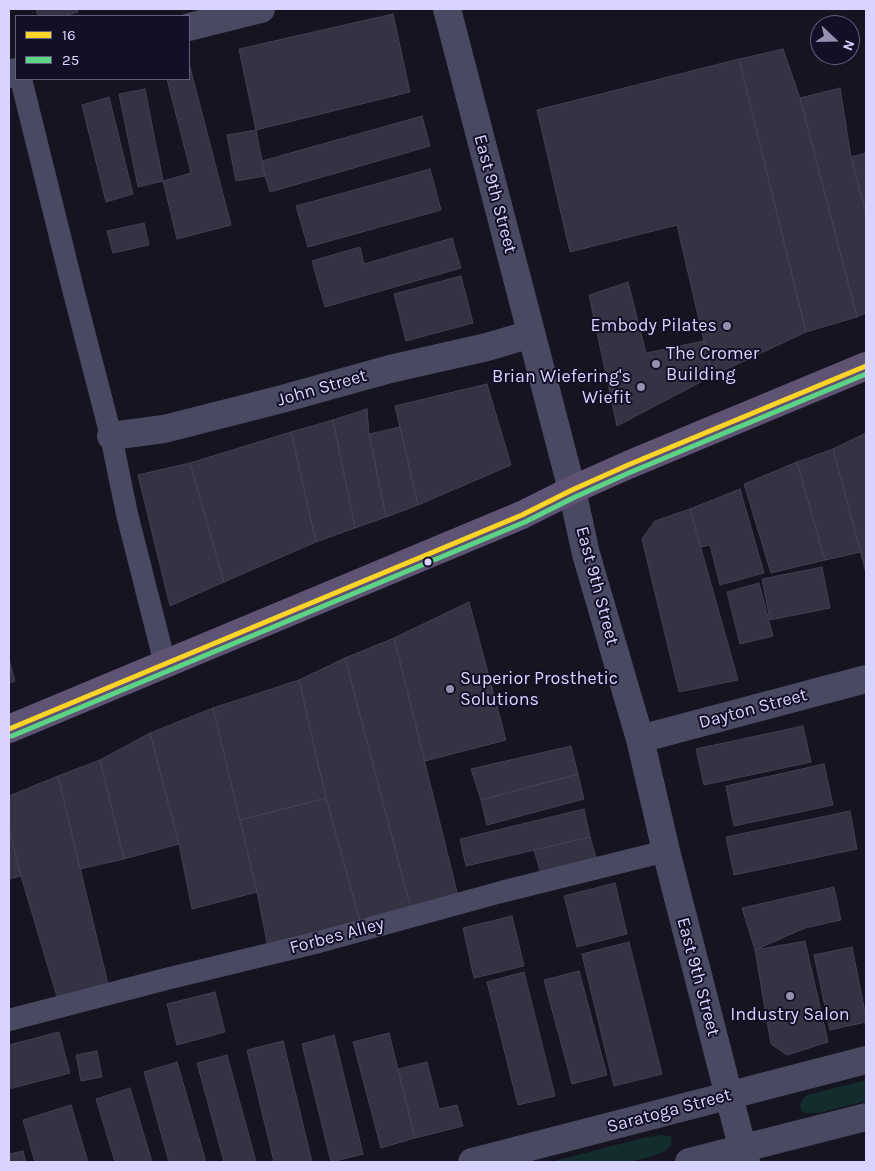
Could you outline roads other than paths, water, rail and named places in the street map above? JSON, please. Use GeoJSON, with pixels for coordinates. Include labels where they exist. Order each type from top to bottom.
{"type":"FeatureCollection","features":[{"type":"Feature","properties":{"kind":"main road"},"geometry":{"type":"LineString","coordinates":[[9,729],[522,515],[628,465],[866,366]]}},
{"type":"Feature","properties":{"kind":"street"},"geometry":{"type":"LineString","coordinates":[[190,27],[260,9]]}},
{"type":"Feature","properties":{"kind":"street","name":"East 9th Street"},"geometry":{"type":"LineString","coordinates":[[447,9],[572,490],[586,554],[640,739],[666,851],[745,1155]]}},
{"type":"Feature","properties":{"kind":"street","name":"John Street"},"geometry":{"type":"LineString","coordinates":[[111,436],[164,429],[390,369],[487,347],[531,334]]}},
{"type":"Feature","properties":{"kind":"street","name":"Dayton Street"},"geometry":{"type":"LineString","coordinates":[[640,739],[866,679]]}},
{"type":"Feature","properties":{"kind":"street","name":"Saratoga Street"},"geometry":{"type":"LineString","coordinates":[[472,1162],[866,1060]]}},
{"type":"Feature","properties":{"kind":"street"},"geometry":{"type":"LineString","coordinates":[[689,1162],[745,1155],[866,1117]]}},
{"type":"Feature","properties":{"kind":"lane"},"geometry":{"type":"LineString","coordinates":[[21,80],[111,436],[127,514],[165,664]]}},
{"type":"Feature","properties":{"kind":"lane","name":"Forbes Alley"},"geometry":{"type":"LineString","coordinates":[[9,1020],[319,942],[501,892],[666,851]]}},
{"type":"Feature","properties":{"kind":"place","name":"Embody Pilates"},"geometry":{"type":"Point","coordinates":[727,326]}},
{"type":"Feature","properties":{"kind":"place","name":"The Cromer Building"},"geometry":{"type":"Point","coordinates":[656,364]}},
{"type":"Feature","properties":{"kind":"place","name":"Brian Wiefering's Wiefit"},"geometry":{"type":"Point","coordinates":[641,387]}},
{"type":"Feature","properties":{"kind":"place","name":"Superior Prosthetic Solutions"},"geometry":{"type":"Point","coordinates":[450,689]}},
{"type":"Feature","properties":{"kind":"place","name":"Industry Salon"},"geometry":{"type":"Point","coordinates":[790,996]}}]}
